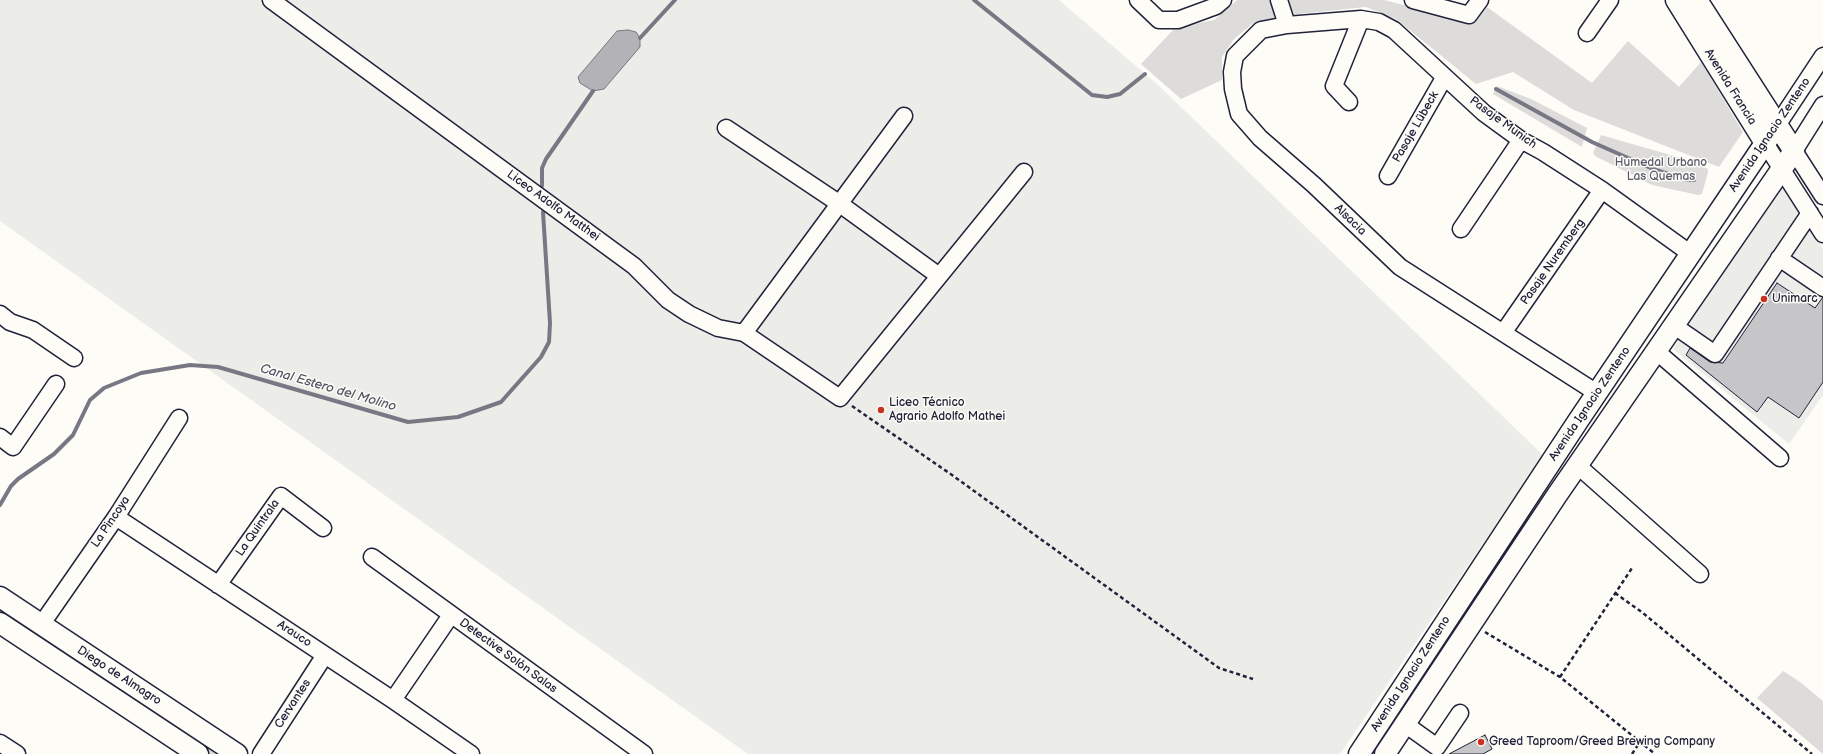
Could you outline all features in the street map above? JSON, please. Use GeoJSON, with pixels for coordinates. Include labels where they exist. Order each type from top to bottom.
{"type":"FeatureCollection","features":[{"type":"Feature","properties":{"kind":"main road","name":"Avenida Francia"},"geometry":{"type":"LineString","coordinates":[[1676,0],[1765,143]]}},
{"type":"Feature","properties":{"kind":"main road","name":"Avenida Francia"},"geometry":{"type":"LineString","coordinates":[[1697,0],[1794,151]]}},
{"type":"Feature","properties":{"kind":"main road","name":"Avenida Ignacio Zenteno"},"geometry":{"type":"LineString","coordinates":[[1359,754],[1561,447],[1778,124]]}},
{"type":"Feature","properties":{"kind":"main road","name":"Avenida Ignacio Zenteno"},"geometry":{"type":"LineString","coordinates":[[1385,754],[1577,465],[1794,151]]}},
{"type":"Feature","properties":{"kind":"main road"},"geometry":{"type":"LineString","coordinates":[[1561,447],[1577,465]]}},
{"type":"Feature","properties":{"kind":"main road","name":"Diego de Almagro"},"geometry":{"type":"LineString","coordinates":[[0,597],[237,754]]}},
{"type":"Feature","properties":{"kind":"main road","name":"Diego de Almagro"},"geometry":{"type":"LineString","coordinates":[[0,622],[198,754]]}},
{"type":"Feature","properties":{"kind":"street","name":"Liceo Adolfo Matthei"},"geometry":{"type":"LineString","coordinates":[[271,0],[634,266],[668,300],[689,314],[718,328],[744,334],[840,398]]}},
{"type":"Feature","properties":{"kind":"street"},"geometry":{"type":"LineString","coordinates":[[1138,0],[1159,20],[1178,20],[1216,6],[1223,0]]}},
{"type":"Feature","properties":{"kind":"street"},"geometry":{"type":"LineString","coordinates":[[1279,0],[1287,25]]}},
{"type":"Feature","properties":{"kind":"street"},"geometry":{"type":"LineString","coordinates":[[1412,0],[1469,15],[1480,0]]}},
{"type":"Feature","properties":{"kind":"street"},"geometry":{"type":"LineString","coordinates":[[1587,33],[1610,0]]}},
{"type":"Feature","properties":{"kind":"street"},"geometry":{"type":"LineString","coordinates":[[1348,102],[1334,86],[1360,19]]}},
{"type":"Feature","properties":{"kind":"street","name":"Pasaje Munich"},"geometry":{"type":"LineString","coordinates":[[1287,25],[1360,19],[1379,22],[1394,30],[1444,78],[1484,113],[1521,140],[1602,190],[1690,254]]}},
{"type":"Feature","properties":{"kind":"street","name":"Alsacia"},"geometry":{"type":"LineString","coordinates":[[1287,25],[1261,30],[1235,56],[1232,72],[1233,89],[1240,114],[1260,138],[1314,185],[1400,267],[1597,394]]}},
{"type":"Feature","properties":{"kind":"street","name":"Avenida Ignacio Zenteno"},"geometry":{"type":"LineString","coordinates":[[1778,124],[1823,56]]}},
{"type":"Feature","properties":{"kind":"street","name":"Pasaje Lübeck"},"geometry":{"type":"LineString","coordinates":[[1388,176],[1444,78]]}},
{"type":"Feature","properties":{"kind":"street","name":"Avenida Ignacio Zenteno"},"geometry":{"type":"LineString","coordinates":[[1794,151],[1823,105]]}},
{"type":"Feature","properties":{"kind":"street"},"geometry":{"type":"LineString","coordinates":[[744,334],[904,116]]}},
{"type":"Feature","properties":{"kind":"street"},"geometry":{"type":"LineString","coordinates":[[726,128],[840,204],[939,276]]}},
{"type":"Feature","properties":{"kind":"street"},"geometry":{"type":"LineString","coordinates":[[1462,229],[1521,140]]}},
{"type":"Feature","properties":{"kind":"street","name":"Avenida Francia"},"geometry":{"type":"LineString","coordinates":[[1765,143],[1823,234]]}},
{"type":"Feature","properties":{"kind":"street","name":"Avenida Francia"},"geometry":{"type":"LineString","coordinates":[[1794,151],[1823,196]]}},
{"type":"Feature","properties":{"kind":"street"},"geometry":{"type":"LineString","coordinates":[[840,398],[1024,172]]}},
{"type":"Feature","properties":{"kind":"street","name":"Pasaje Nuremberg"},"geometry":{"type":"LineString","coordinates":[[1503,333],[1602,190]]}},
{"type":"Feature","properties":{"kind":"street"},"geometry":{"type":"LineString","coordinates":[[1673,325],[1715,354],[1810,213]]}},
{"type":"Feature","properties":{"kind":"street"},"geometry":{"type":"LineString","coordinates":[[1779,258],[1823,288]]}},
{"type":"Feature","properties":{"kind":"street"},"geometry":{"type":"LineString","coordinates":[[0,314],[10,322],[33,330],[74,358]]}},
{"type":"Feature","properties":{"kind":"street"},"geometry":{"type":"LineString","coordinates":[[1656,351],[1780,458]]}},
{"type":"Feature","properties":{"kind":"street"},"geometry":{"type":"LineString","coordinates":[[0,437],[13,447],[56,384]]}},
{"type":"Feature","properties":{"kind":"street","name":"La Pincoya"},"geometry":{"type":"LineString","coordinates":[[41,625],[116,517],[179,418]]}},
{"type":"Feature","properties":{"kind":"street"},"geometry":{"type":"LineString","coordinates":[[1577,465],[1700,574]]}},
{"type":"Feature","properties":{"kind":"street","name":"La Quintrala"},"geometry":{"type":"LineString","coordinates":[[218,585],[281,496],[323,528]]}},
{"type":"Feature","properties":{"kind":"street","name":"Arauco"},"geometry":{"type":"LineString","coordinates":[[116,517],[393,700],[471,754]]}},
{"type":"Feature","properties":{"kind":"street","name":"Detective Solón Salas"},"geometry":{"type":"LineString","coordinates":[[372,557],[644,754]]}},
{"type":"Feature","properties":{"kind":"street"},"geometry":{"type":"LineString","coordinates":[[393,700],[451,615]]}},
{"type":"Feature","properties":{"kind":"street","name":"Cervantes"},"geometry":{"type":"LineString","coordinates":[[261,754],[325,655]]}},
{"type":"Feature","properties":{"kind":"street"},"geometry":{"type":"LineString","coordinates":[[1405,724],[1437,747],[1460,713]]}},
{"type":"Feature","properties":{"kind":"street"},"geometry":{"type":"LineString","coordinates":[[0,743],[17,754]]}},
{"type":"Feature","properties":{"kind":"path"},"geometry":{"type":"LineString","coordinates":[[840,398],[952,475],[1219,668],[1253,679]]}},
{"type":"Feature","properties":{"kind":"path"},"geometry":{"type":"LineString","coordinates":[[1560,677],[1632,568]]}},
{"type":"Feature","properties":{"kind":"path"},"geometry":{"type":"LineString","coordinates":[[1615,593],[1643,613],[1812,754]]}},
{"type":"Feature","properties":{"kind":"path"},"geometry":{"type":"LineString","coordinates":[[1472,623],[1560,677],[1655,754]]}},
{"type":"Feature","properties":{"kind":"path"},"geometry":{"type":"LineString","coordinates":[[1632,754],[1640,742]]}},
{"type":"Feature","properties":{"kind":"shaded area","name":"Liceo Técnico Agrario Adolfo Mathei"},"geometry":{"type":"Polygon","coordinates":[[[0,0],[1059,0],[1157,84],[1543,455],[1340,754],[748,754],[0,221],[0,0]]]}},
{"type":"Feature","properties":{"kind":"shaded area"},"geometry":{"type":"Polygon","coordinates":[[[628,30],[636,32],[640,38],[640,47],[604,89],[593,91],[580,83],[578,77],[617,31],[628,30]]]}},
{"type":"Feature","properties":{"kind":"shaded area","name":"Unimarc"},"geometry":{"type":"Polygon","coordinates":[[[1782,180],[1823,249],[1823,395],[1789,444],[1673,349],[1782,180]]]}},
{"type":"Feature","properties":{"kind":"green space"},"geometry":{"type":"Polygon","coordinates":[[[1237,0],[1270,0],[1275,18],[1252,24],[1234,39],[1222,57],[1222,80],[1181,99],[1141,64],[1175,28],[1214,20],[1237,0]]]}},
{"type":"Feature","properties":{"kind":"green space"},"geometry":{"type":"Polygon","coordinates":[[[1286,0],[1384,0],[1474,23],[1487,7],[1592,83],[1628,41],[1679,87],[1701,62],[1743,132],[1719,167],[1574,110],[1513,72],[1476,84],[1396,19],[1366,7],[1290,15],[1286,0]]]}},
{"type":"Feature","properties":{"kind":"green space","name":"Humedal Urbano Las Quemas"},"geometry":{"type":"Polygon","coordinates":[[[1497,86],[1531,99],[1587,128],[1582,147],[1493,94],[1497,86]]]}},
{"type":"Feature","properties":{"kind":"green space","name":"Humedal Urbano Las Quemas"},"geometry":{"type":"Polygon","coordinates":[[[1601,135],[1681,158],[1708,169],[1702,194],[1698,195],[1652,185],[1595,156],[1593,153],[1601,135]]]}},
{"type":"Feature","properties":{"kind":"green space"},"geometry":{"type":"Polygon","coordinates":[[[0,606],[222,754],[209,754],[0,616],[0,606]]]}},
{"type":"Feature","properties":{"kind":"green space"},"geometry":{"type":"Polygon","coordinates":[[[1783,671],[1800,682],[1823,701],[1823,754],[1757,698],[1783,671]]]}},
{"type":"Feature","properties":{"kind":"building"},"geometry":{"type":"Polygon","coordinates":[[[1777,283],[1815,308],[1823,297],[1823,382],[1799,418],[1768,397],[1757,412],[1686,355],[1690,348],[1710,362],[1723,363],[1777,283]]]}},
{"type":"Feature","properties":{"kind":"building","name":"Greed Taproom/Greed Brewing Company"},"geometry":{"type":"Polygon","coordinates":[[[1485,735],[1492,749],[1483,754],[1449,754],[1485,735]]]}},
{"type":"Feature","properties":{"kind":"waterway","name":"Canal Estero del Molino"},"geometry":{"type":"LineString","coordinates":[[640,38],[675,0]]}},
{"type":"Feature","properties":{"kind":"waterway","name":"Canal Estero del Molino"},"geometry":{"type":"LineString","coordinates":[[974,0],[1092,95],[1107,97],[1120,94],[1145,74]]}},
{"type":"Feature","properties":{"kind":"waterway","name":"Canal Estero del Molino"},"geometry":{"type":"LineString","coordinates":[[1496,89],[1592,142],[1653,169],[1687,180],[1694,180]]}},
{"type":"Feature","properties":{"kind":"waterway","name":"Canal Estero del Molino"},"geometry":{"type":"LineString","coordinates":[[542,186],[542,168],[546,159],[593,91]]}},
{"type":"Feature","properties":{"kind":"waterway","name":"Canal Estero del Molino"},"geometry":{"type":"LineString","coordinates":[[0,505],[11,486],[18,479],[54,454],[73,435],[90,400],[104,388],[141,373],[190,365],[218,367],[408,422],[458,417],[501,402],[541,357],[549,342],[550,323],[543,212]]}},
{"type":"Feature","properties":{"kind":"place","name":"Unimarc"},"geometry":{"type":"Point","coordinates":[1764,299]}},
{"type":"Feature","properties":{"kind":"place","name":"Liceo Técnico Agrario Adolfo Mathei"},"geometry":{"type":"Point","coordinates":[881,410]}},
{"type":"Feature","properties":{"kind":"place","name":"Greed Taproom/Greed Brewing Company"},"geometry":{"type":"Point","coordinates":[1481,742]}}]}
